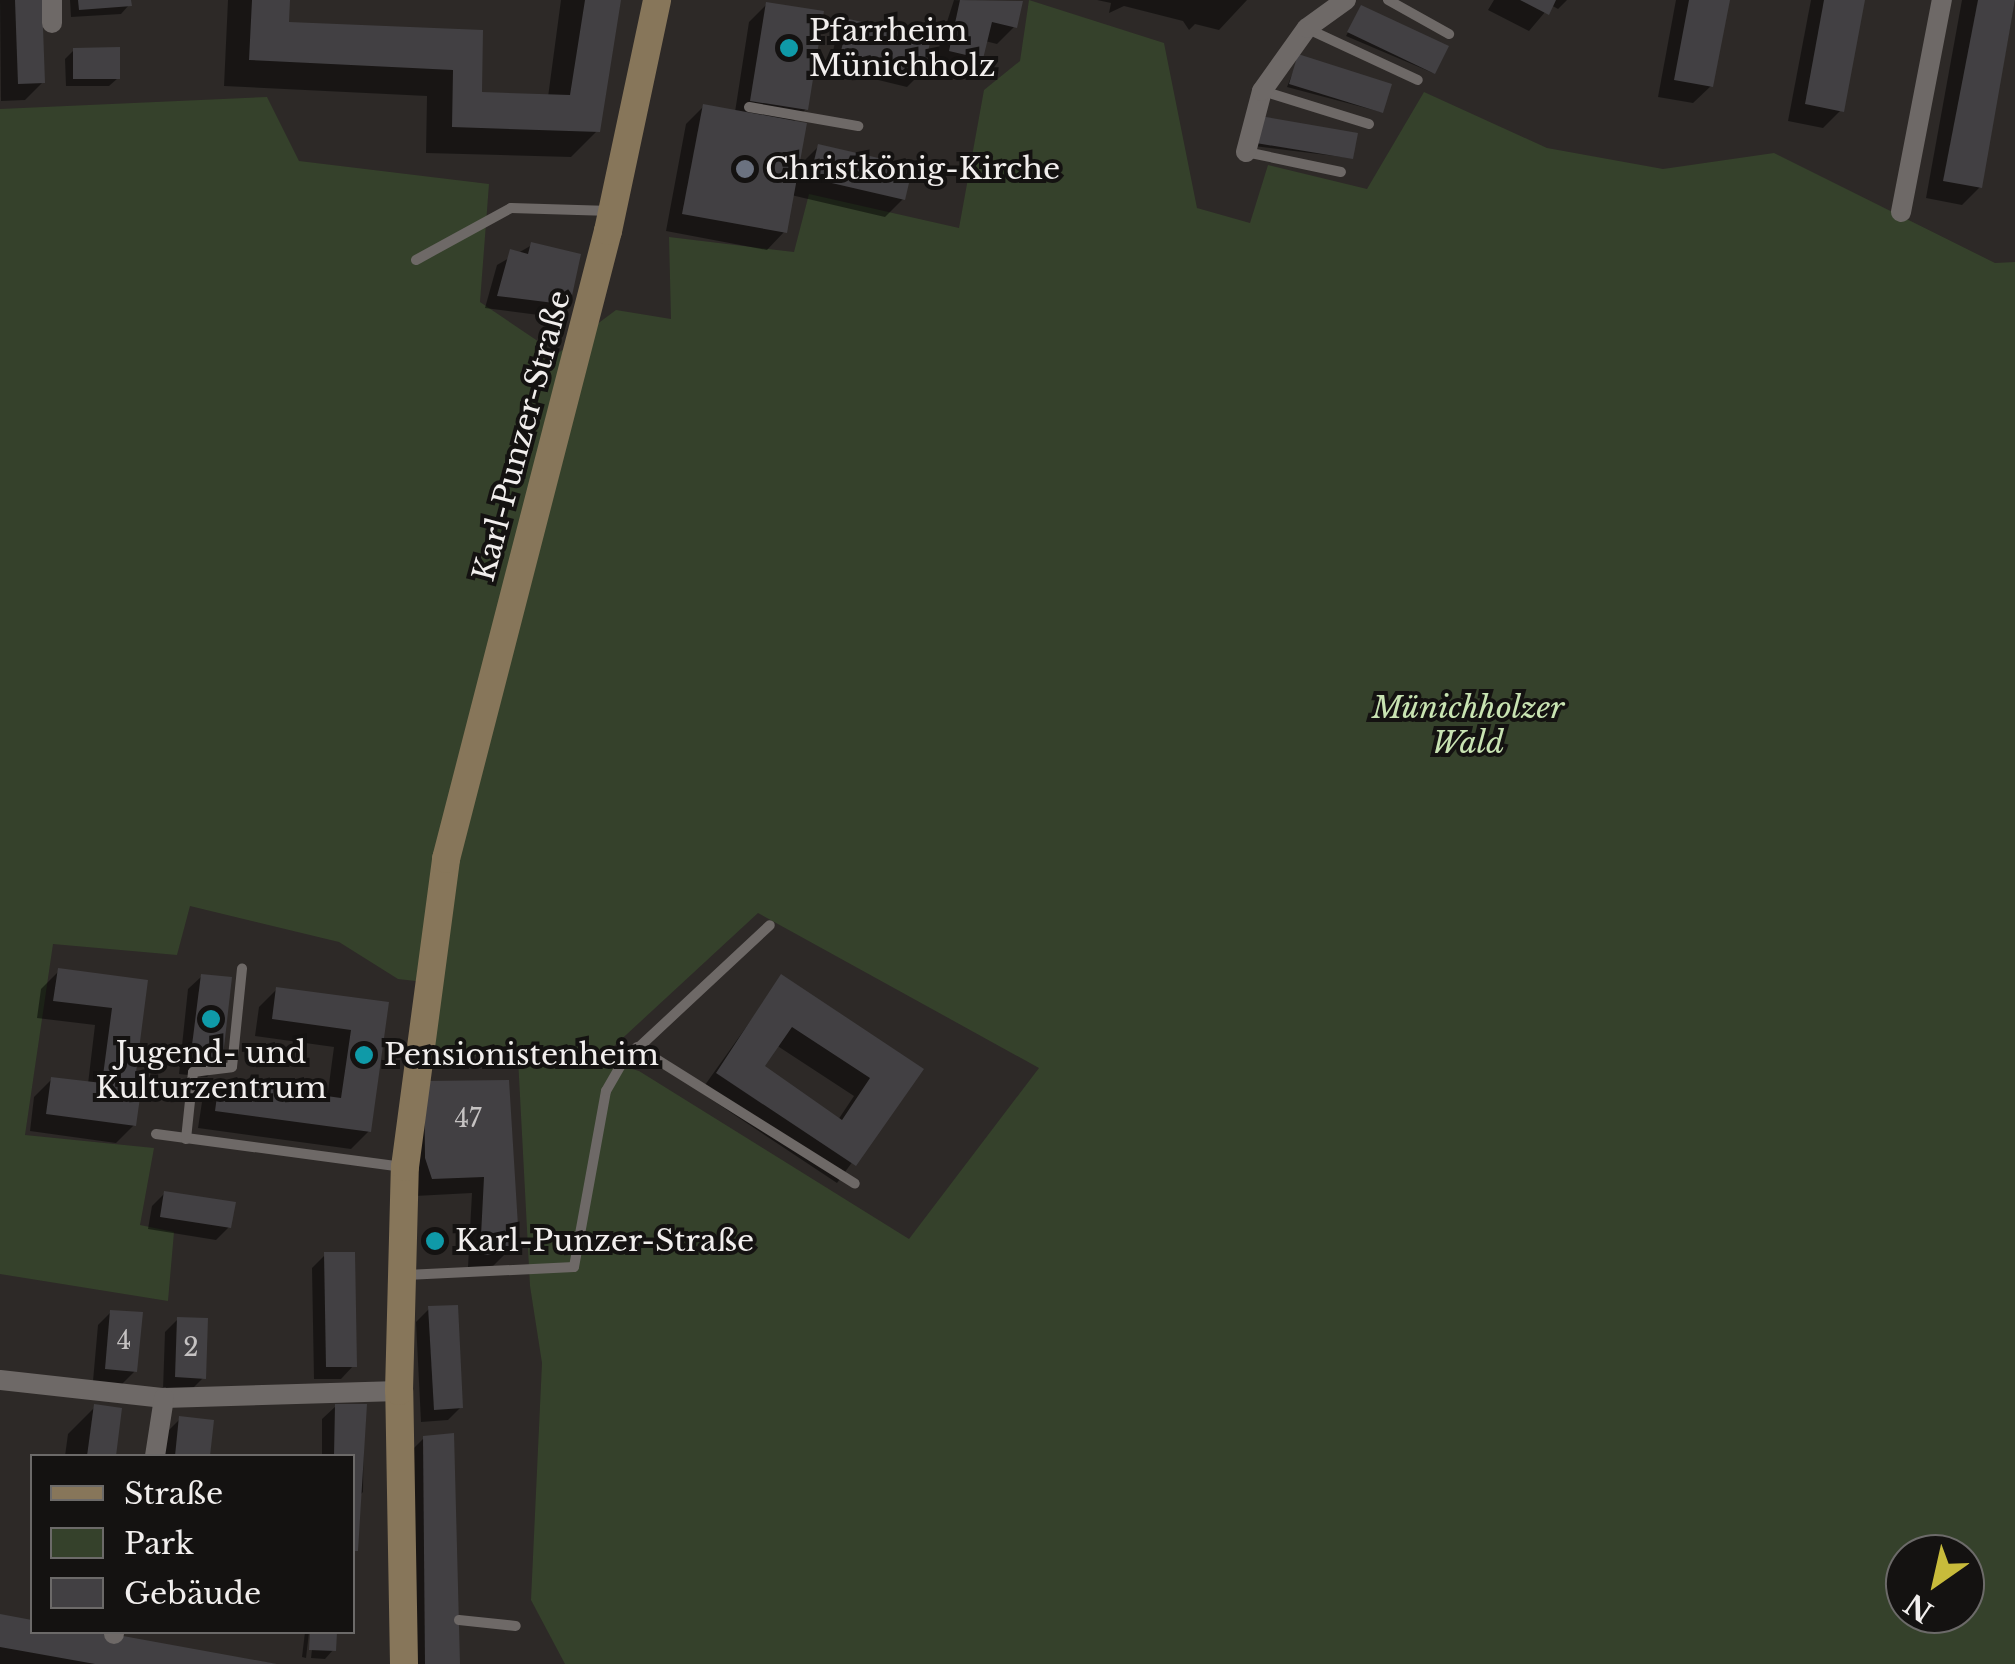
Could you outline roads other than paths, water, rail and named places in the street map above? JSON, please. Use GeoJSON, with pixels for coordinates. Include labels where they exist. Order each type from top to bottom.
{"type":"FeatureCollection","features":[{"type":"Feature","properties":{"kind":"street"},"geometry":{"type":"LineString","coordinates":[[52,0],[52,23]]}},
{"type":"Feature","properties":{"kind":"street"},"geometry":{"type":"LineString","coordinates":[[641,0],[657,1]]}},
{"type":"Feature","properties":{"kind":"street"},"geometry":{"type":"LineString","coordinates":[[1246,152],[1262,90],[1307,28],[1346,0]]}},
{"type":"Feature","properties":{"kind":"street"},"geometry":{"type":"LineString","coordinates":[[1901,212],[1942,0]]}},
{"type":"Feature","properties":{"kind":"street","name":"Karl-Punzer-Straße"},"geometry":{"type":"LineString","coordinates":[[404,1664],[415,1615],[398,1391],[405,1168],[463,780],[616,223],[657,1]]}},
{"type":"Feature","properties":{"kind":"street"},"geometry":{"type":"LineString","coordinates":[[0,1380],[164,1398],[398,1391]]}},
{"type":"Feature","properties":{"kind":"street"},"geometry":{"type":"LineString","coordinates":[[155,1454],[164,1398]]}},
{"type":"Feature","properties":{"kind":"lane"},"geometry":{"type":"LineString","coordinates":[[1388,0],[1450,34]]}},
{"type":"Feature","properties":{"kind":"lane"},"geometry":{"type":"LineString","coordinates":[[1307,28],[1418,80]]}},
{"type":"Feature","properties":{"kind":"lane"},"geometry":{"type":"LineString","coordinates":[[1262,90],[1369,124]]}},
{"type":"Feature","properties":{"kind":"lane"},"geometry":{"type":"LineString","coordinates":[[749,108],[858,126]]}},
{"type":"Feature","properties":{"kind":"lane"},"geometry":{"type":"LineString","coordinates":[[1246,152],[1340,172]]}},
{"type":"Feature","properties":{"kind":"lane"},"geometry":{"type":"LineString","coordinates":[[416,260],[512,208],[616,223]]}},
{"type":"Feature","properties":{"kind":"lane"},"geometry":{"type":"LineString","coordinates":[[400,1275],[574,1268],[606,1091],[638,1047],[770,925]]}},
{"type":"Feature","properties":{"kind":"lane"},"geometry":{"type":"LineString","coordinates":[[186,1138],[193,1072],[232,1066],[242,969]]}},
{"type":"Feature","properties":{"kind":"lane"},"geometry":{"type":"LineString","coordinates":[[638,1047],[855,1184]]}},
{"type":"Feature","properties":{"kind":"lane"},"geometry":{"type":"LineString","coordinates":[[156,1134],[405,1168]]}},
{"type":"Feature","properties":{"kind":"lane"},"geometry":{"type":"LineString","coordinates":[[459,1620],[516,1626]]}},
{"type":"Feature","properties":{"kind":"place","name":"Pfarrheim Münichholz"},"geometry":{"type":"Point","coordinates":[789,48]}},
{"type":"Feature","properties":{"kind":"place","name":"Christkönig-Kirche"},"geometry":{"type":"Point","coordinates":[745,169]}},
{"type":"Feature","properties":{"kind":"place","name":"Jugend- und Kulturzentrum"},"geometry":{"type":"Point","coordinates":[211,1019]}},
{"type":"Feature","properties":{"kind":"place","name":"Pensionistenheim"},"geometry":{"type":"Point","coordinates":[364,1055]}},
{"type":"Feature","properties":{"kind":"place","name":"Karl-Punzer-Straße"},"geometry":{"type":"Point","coordinates":[435,1241]}},
{"type":"Feature","properties":{"kind":"park label","name":"Münichholzer Wald"},"geometry":{"type":"Point","coordinates":[1468,725]}}]}
